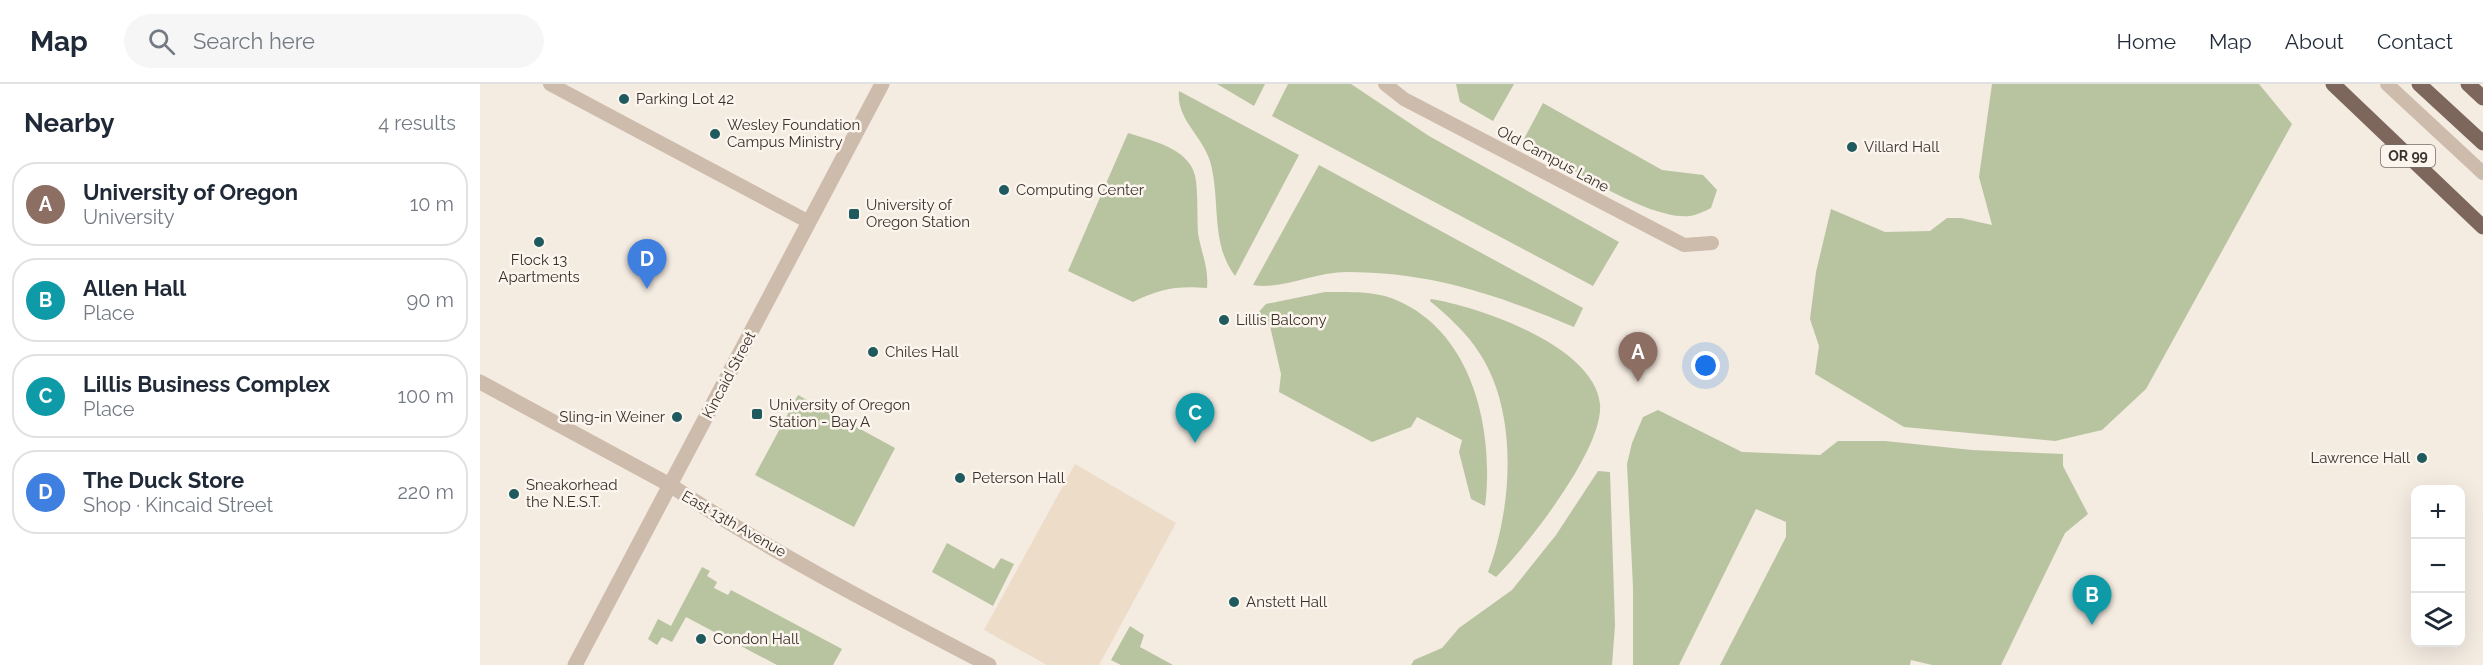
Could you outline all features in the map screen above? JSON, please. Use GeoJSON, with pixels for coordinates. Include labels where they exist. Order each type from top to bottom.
{"type":"FeatureCollection","features":[{"type":"Feature","properties":{"kind":"main road","name":"OR 99"},"geometry":{"type":"LineString","coordinates":[[2333,84],[2483,227]]}},
{"type":"Feature","properties":{"kind":"main road"},"geometry":{"type":"LineString","coordinates":[[2419,84],[2483,143]]}},
{"type":"Feature","properties":{"kind":"main road"},"geometry":{"type":"LineString","coordinates":[[2468,84],[2483,98]]}},
{"type":"Feature","properties":{"kind":"street","name":"Kincaid Street"},"geometry":{"type":"LineString","coordinates":[[575,665],[882,84]]}},
{"type":"Feature","properties":{"kind":"street","name":"East 13th Avenue"},"geometry":{"type":"LineString","coordinates":[[480,382],[670,485],[702,507],[863,598],[989,665]]}},
{"type":"Feature","properties":{"kind":"lane"},"geometry":{"type":"LineString","coordinates":[[550,84],[809,222]]}},
{"type":"Feature","properties":{"kind":"lane","name":"Old Campus Lane"},"geometry":{"type":"LineString","coordinates":[[1385,84],[1404,99],[1684,245],[1712,243]]}},
{"type":"Feature","properties":{"kind":"lane"},"geometry":{"type":"LineString","coordinates":[[2387,84],[2483,173]]}},
{"type":"Feature","properties":{"kind":"green space"},"geometry":{"type":"Polygon","coordinates":[[[1217,84],[1265,84],[1254,106],[1217,84]]]}},
{"type":"Feature","properties":{"kind":"green space"},"geometry":{"type":"Polygon","coordinates":[[[1288,84],[1351,84],[1429,136],[1619,242],[1593,286],[1272,116],[1288,84]]]}},
{"type":"Feature","properties":{"kind":"green space"},"geometry":{"type":"Polygon","coordinates":[[[1456,84],[1514,84],[1493,121],[1460,102],[1456,84]]]}},
{"type":"Feature","properties":{"kind":"green space"},"geometry":{"type":"Polygon","coordinates":[[[1992,84],[2259,84],[2292,124],[2146,389],[2102,430],[2055,441],[1904,427],[1815,374],[1819,346],[1810,319],[1816,272],[1831,209],[1885,232],[1930,231],[1947,218],[1961,218],[1992,225],[1979,177],[1992,84]]]}},
{"type":"Feature","properties":{"kind":"green space"},"geometry":{"type":"Polygon","coordinates":[[[1179,91],[1299,155],[1235,276],[1222,249],[1210,161],[1181,110],[1179,91]]]}},
{"type":"Feature","properties":{"kind":"green space"},"geometry":{"type":"Polygon","coordinates":[[[1543,103],[1662,170],[1703,175],[1717,190],[1711,208],[1690,216],[1672,215],[1652,209],[1605,188],[1523,141],[1543,103]]]}},
{"type":"Feature","properties":{"kind":"green space"},"geometry":{"type":"Polygon","coordinates":[[[1128,133],[1170,148],[1188,161],[1193,170],[1197,187],[1198,233],[1206,267],[1207,288],[1169,289],[1133,302],[1068,271],[1128,133]]]}},
{"type":"Feature","properties":{"kind":"green space"},"geometry":{"type":"Polygon","coordinates":[[[1319,165],[1583,308],[1574,327],[1491,296],[1436,281],[1407,276],[1347,272],[1275,285],[1253,285],[1319,165]]]}},
{"type":"Feature","properties":{"kind":"green space"},"geometry":{"type":"Polygon","coordinates":[[[1325,292],[1355,292],[1385,296],[1414,310],[1438,329],[1457,353],[1471,382],[1486,444],[1485,506],[1471,499],[1459,452],[1462,440],[1417,417],[1411,427],[1372,442],[1279,392],[1281,374],[1270,326],[1256,315],[1266,304],[1325,292]]]}},
{"type":"Feature","properties":{"kind":"green space"},"geometry":{"type":"Polygon","coordinates":[[[1431,299],[1452,303],[1504,320],[1557,347],[1578,364],[1593,383],[1600,404],[1598,423],[1577,470],[1544,520],[1496,577],[1488,572],[1502,520],[1508,462],[1501,405],[1493,378],[1475,346],[1451,319],[1430,301],[1431,299]]]}},
{"type":"Feature","properties":{"kind":"green space"},"geometry":{"type":"Polygon","coordinates":[[[798,395],[895,448],[854,527],[755,475],[798,395]]]}},
{"type":"Feature","properties":{"kind":"green space"},"geometry":{"type":"Polygon","coordinates":[[[1658,410],[1742,452],[1820,455],[1838,441],[1885,441],[1972,450],[2063,454],[2063,466],[2088,514],[2065,533],[2001,665],[1932,665],[1911,660],[1910,665],[1720,665],[1786,537],[1786,522],[1756,509],[1679,665],[1633,665],[1633,587],[1627,464],[1632,443],[1643,417],[1658,410]]]}},
{"type":"Feature","properties":{"kind":"green space"},"geometry":{"type":"Polygon","coordinates":[[[1598,471],[1610,472],[1615,625],[1612,665],[1411,665],[1414,660],[1442,648],[1459,628],[1512,590],[1556,535],[1598,471]]]}},
{"type":"Feature","properties":{"kind":"green space"},"geometry":{"type":"Polygon","coordinates":[[[947,543],[994,569],[1001,558],[1014,564],[993,606],[932,572],[947,543]]]}},
{"type":"Feature","properties":{"kind":"green space"},"geometry":{"type":"Polygon","coordinates":[[[702,567],[710,571],[707,576],[717,582],[714,588],[728,595],[731,590],[842,649],[833,665],[777,665],[686,617],[672,642],[662,637],[657,645],[648,639],[658,619],[671,626],[702,567]]]}},
{"type":"Feature","properties":{"kind":"green space"},"geometry":{"type":"Polygon","coordinates":[[[1130,626],[1144,635],[1140,647],[1173,665],[1121,665],[1111,660],[1130,626]]]}},
{"type":"Feature","properties":{"kind":"shaded area"},"geometry":{"type":"Polygon","coordinates":[[[1075,464],[1176,523],[1099,665],[1047,665],[984,630],[1075,464]]]}},
{"type":"Feature","properties":{"kind":"place","name":"Parking Lot 42"},"geometry":{"type":"Point","coordinates":[624,99]}},
{"type":"Feature","properties":{"kind":"place","name":"Wesley Foundation Campus Ministry"},"geometry":{"type":"Point","coordinates":[715,134]}},
{"type":"Feature","properties":{"kind":"place","name":"Villard Hall"},"geometry":{"type":"Point","coordinates":[1852,147]}},
{"type":"Feature","properties":{"kind":"place","name":"Computing Center"},"geometry":{"type":"Point","coordinates":[1004,190]}},
{"type":"Feature","properties":{"kind":"place","name":"University of Oregon Station"},"geometry":{"type":"Point","coordinates":[854,214]}},
{"type":"Feature","properties":{"kind":"place","name":"Flock 13 Apartments"},"geometry":{"type":"Point","coordinates":[539,242]}},
{"type":"Feature","properties":{"kind":"place","name":"The Duck Store"},"geometry":{"type":"Point","coordinates":[647,289]}},
{"type":"Feature","properties":{"kind":"place","name":"Lillis Balcony"},"geometry":{"type":"Point","coordinates":[1224,320]}},
{"type":"Feature","properties":{"kind":"place","name":"Chiles Hall"},"geometry":{"type":"Point","coordinates":[873,352]}},
{"type":"Feature","properties":{"kind":"place","name":"University of Oregon"},"geometry":{"type":"Point","coordinates":[1638,382]}},
{"type":"Feature","properties":{"kind":"place","name":"University of Oregon Station - Bay A"},"geometry":{"type":"Point","coordinates":[757,414]}},
{"type":"Feature","properties":{"kind":"place","name":"Sling-in Weiner"},"geometry":{"type":"Point","coordinates":[677,417]}},
{"type":"Feature","properties":{"kind":"place","name":"Lillis Business Complex"},"geometry":{"type":"Point","coordinates":[1195,443]}},
{"type":"Feature","properties":{"kind":"place","name":"Lawrence Hall"},"geometry":{"type":"Point","coordinates":[2422,458]}},
{"type":"Feature","properties":{"kind":"place","name":"Peterson Hall"},"geometry":{"type":"Point","coordinates":[960,478]}},
{"type":"Feature","properties":{"kind":"place","name":"Sneakorhead the N.E.S.T."},"geometry":{"type":"Point","coordinates":[514,494]}},
{"type":"Feature","properties":{"kind":"place","name":"Anstett Hall"},"geometry":{"type":"Point","coordinates":[1234,602]}},
{"type":"Feature","properties":{"kind":"place","name":"Allen Hall"},"geometry":{"type":"Point","coordinates":[2092,625]}},
{"type":"Feature","properties":{"kind":"place","name":"Condon Hall"},"geometry":{"type":"Point","coordinates":[701,639]}}]}
